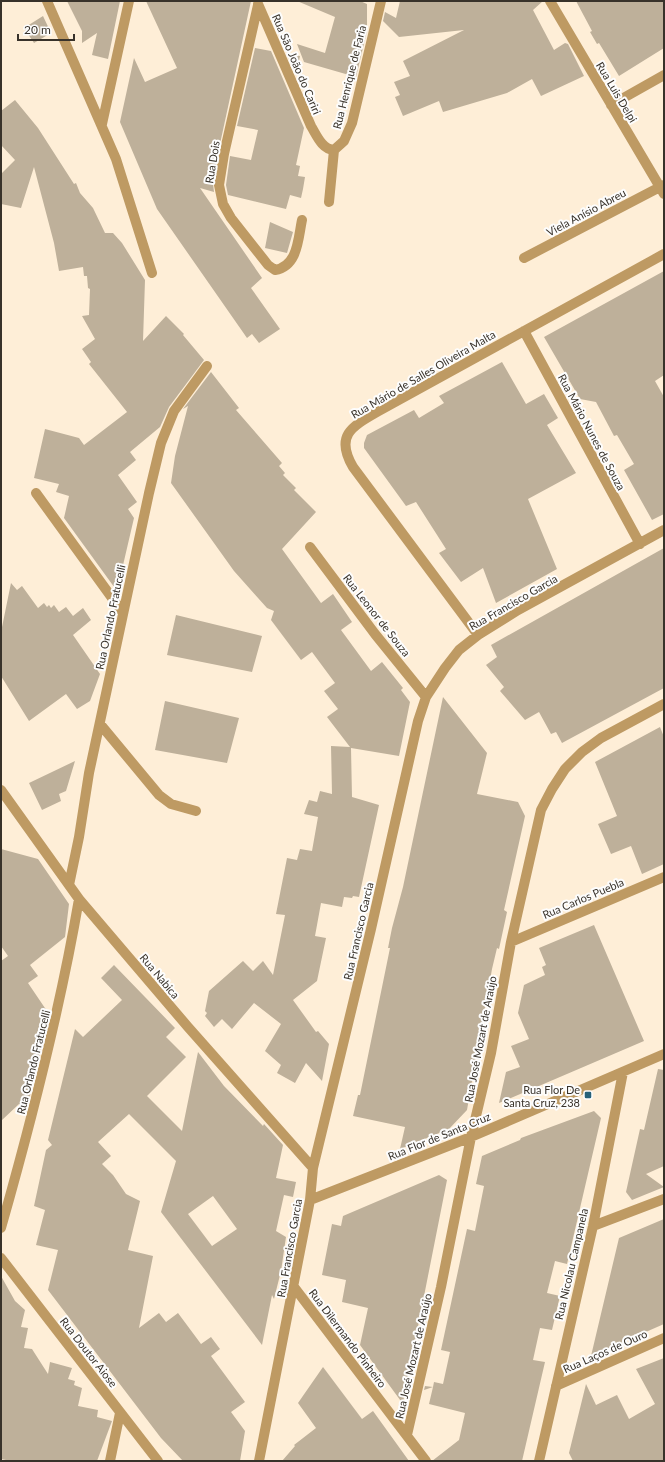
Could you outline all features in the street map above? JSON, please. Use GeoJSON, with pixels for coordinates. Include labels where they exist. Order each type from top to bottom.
{"type":"FeatureCollection","features":[{"type":"Feature","properties":{"kind":"street"},"geometry":{"type":"LineString","coordinates":[[47,1],[116,159],[152,273]]}},
{"type":"Feature","properties":{"kind":"street"},"geometry":{"type":"LineString","coordinates":[[102,124],[129,1]]}},
{"type":"Feature","properties":{"kind":"street","name":"Rua Henrique de Faria"},"geometry":{"type":"LineString","coordinates":[[334,150],[344,141],[352,123],[381,1]]}},
{"type":"Feature","properties":{"kind":"street","name":"Rua Luis Delpi"},"geometry":{"type":"LineString","coordinates":[[550,1],[663,188]]}},
{"type":"Feature","properties":{"kind":"street","name":"Rua São João do Cariri"},"geometry":{"type":"LineString","coordinates":[[258,3],[311,126],[320,142],[330,150],[334,150]]}},
{"type":"Feature","properties":{"kind":"street","name":"Rua Dois"},"geometry":{"type":"LineString","coordinates":[[258,3],[224,154],[219,184],[221,195],[232,218],[268,266],[275,270],[289,265],[292,261],[302,220]]}},
{"type":"Feature","properties":{"kind":"street"},"geometry":{"type":"LineString","coordinates":[[611,104],[664,75]]}},
{"type":"Feature","properties":{"kind":"street"},"geometry":{"type":"LineString","coordinates":[[329,202],[334,150]]}},
{"type":"Feature","properties":{"kind":"street","name":"Viela Anísio Abreu"},"geometry":{"type":"LineString","coordinates":[[524,258],[663,188]]}},
{"type":"Feature","properties":{"kind":"street","name":"Rua Mário de Salles Oliveira Malta"},"geometry":{"type":"LineString","coordinates":[[478,635],[353,467],[346,454],[345,439],[356,424],[664,254]]}},
{"type":"Feature","properties":{"kind":"street","name":"Rua Mário Nunes de Souza"},"geometry":{"type":"LineString","coordinates":[[524,331],[640,544]]}},
{"type":"Feature","properties":{"kind":"street","name":"Rua Orlando Fratucelli"},"geometry":{"type":"LineString","coordinates":[[69,885],[123,613],[161,443],[174,411],[207,366]]}},
{"type":"Feature","properties":{"kind":"street"},"geometry":{"type":"LineString","coordinates":[[36,493],[123,613]]}},
{"type":"Feature","properties":{"kind":"street","name":"Rua Francisco Garcia"},"geometry":{"type":"LineString","coordinates":[[259,1461],[294,1287],[310,1200],[313,1168],[371,929],[418,721],[426,697],[459,650],[478,635],[518,610],[664,530]]}},
{"type":"Feature","properties":{"kind":"street","name":"Rua Leonor de Souza"},"geometry":{"type":"LineString","coordinates":[[310,547],[375,634],[426,697]]}},
{"type":"Feature","properties":{"kind":"street","name":"Rua José Mozart de Araújo"},"geometry":{"type":"LineString","coordinates":[[407,1435],[441,1287],[472,1136],[492,1053],[511,942],[541,810],[552,789],[566,769],[601,738],[664,704]]}},
{"type":"Feature","properties":{"kind":"street"},"geometry":{"type":"LineString","coordinates":[[100,724],[159,795],[171,804],[196,811]]}},
{"type":"Feature","properties":{"kind":"street","name":"Rua Nabica"},"geometry":{"type":"LineString","coordinates":[[1,790],[79,899],[188,1027],[313,1168]]}},
{"type":"Feature","properties":{"kind":"street","name":"Rua Carlos Puebla"},"geometry":{"type":"LineString","coordinates":[[511,942],[664,877]]}},
{"type":"Feature","properties":{"kind":"street","name":"Rua Orlando Fratucelli"},"geometry":{"type":"LineString","coordinates":[[1,1228],[28,1134],[63,988],[79,899]]}},
{"type":"Feature","properties":{"kind":"street","name":"Rua Flor de Santa Cruz"},"geometry":{"type":"LineString","coordinates":[[310,1200],[472,1136],[664,1054]]}},
{"type":"Feature","properties":{"kind":"street","name":"Rua Nicolau Campanela"},"geometry":{"type":"LineString","coordinates":[[540,1460],[592,1226],[623,1072]]}},
{"type":"Feature","properties":{"kind":"street"},"geometry":{"type":"LineString","coordinates":[[592,1226],[664,1199]]}},
{"type":"Feature","properties":{"kind":"street","name":"Rua Doutor Aiose"},"geometry":{"type":"LineString","coordinates":[[1,1258],[158,1461]]}},
{"type":"Feature","properties":{"kind":"street","name":"Rua Dilermando Pinheiro"},"geometry":{"type":"LineString","coordinates":[[294,1287],[426,1461]]}},
{"type":"Feature","properties":{"kind":"street","name":"Rua Laços de Ouro"},"geometry":{"type":"LineString","coordinates":[[556,1386],[664,1338]]}},
{"type":"Feature","properties":{"kind":"street"},"geometry":{"type":"LineString","coordinates":[[110,1461],[120,1413]]}},
{"type":"Feature","properties":{"kind":"building"},"geometry":{"type":"Polygon","coordinates":[[[67,1],[120,1],[108,59],[92,55],[97,33],[82,43],[82,31],[67,1]]]}},
{"type":"Feature","properties":{"kind":"building"},"geometry":{"type":"Polygon","coordinates":[[[146,1],[251,1],[218,153],[213,184],[214,192],[200,188],[262,278],[251,288],[280,329],[259,343],[252,334],[247,338],[157,209],[120,122],[134,58],[145,82],[177,68],[146,1]]]}},
{"type":"Feature","properties":{"kind":"building"},"geometry":{"type":"Polygon","coordinates":[[[297,1],[360,1],[367,4],[367,31],[356,77],[304,62],[297,44],[325,53],[335,17],[297,1]]]}},
{"type":"Feature","properties":{"kind":"building"},"geometry":{"type":"Polygon","coordinates":[[[400,1],[543,1],[533,10],[554,50],[565,43],[568,44],[584,76],[541,96],[532,79],[507,93],[443,112],[439,101],[403,116],[395,97],[400,95],[394,82],[410,76],[403,61],[464,30],[399,37],[383,21],[385,12],[396,18],[400,1]]]}},
{"type":"Feature","properties":{"kind":"building"},"geometry":{"type":"Polygon","coordinates":[[[576,1],[664,1],[664,48],[619,76],[599,43],[597,44],[590,32],[592,31],[576,1]]]}},
{"type":"Feature","properties":{"kind":"building"},"geometry":{"type":"Polygon","coordinates":[[[43,16],[51,33],[34,43],[24,28],[43,16]]]}},
{"type":"Feature","properties":{"kind":"building"},"geometry":{"type":"Polygon","coordinates":[[[255,48],[271,51],[304,128],[296,165],[300,166],[298,176],[305,177],[301,198],[290,195],[286,209],[228,195],[226,185],[230,156],[251,160],[258,130],[237,126],[255,48]]]}},
{"type":"Feature","properties":{"kind":"building"},"geometry":{"type":"Polygon","coordinates":[[[287,54],[300,56],[296,75],[287,54]]]}},
{"type":"Feature","properties":{"kind":"building"},"geometry":{"type":"Polygon","coordinates":[[[15,100],[38,128],[74,184],[76,183],[80,193],[93,208],[105,233],[113,233],[122,243],[145,280],[143,341],[166,316],[184,334],[183,335],[204,360],[169,407],[160,427],[130,452],[136,460],[118,475],[137,502],[128,509],[134,518],[117,591],[64,518],[69,496],[56,492],[59,484],[34,478],[45,429],[79,438],[84,445],[127,412],[89,364],[91,362],[82,349],[95,339],[82,316],[89,315],[90,289],[88,288],[87,276],[84,276],[83,267],[59,271],[54,243],[34,167],[21,208],[1,204],[1,174],[15,160],[1,145],[1,111],[15,100]]]}},
{"type":"Feature","properties":{"kind":"building"},"geometry":{"type":"Polygon","coordinates":[[[270,222],[293,232],[287,253],[265,248],[270,222]]]}},
{"type":"Feature","properties":{"kind":"building"},"geometry":{"type":"Polygon","coordinates":[[[664,271],[664,375],[655,381],[664,397],[664,514],[652,520],[624,470],[634,464],[617,435],[614,436],[596,402],[580,399],[544,337],[664,271]]]}},
{"type":"Feature","properties":{"kind":"building"},"geometry":{"type":"Polygon","coordinates":[[[502,362],[526,404],[544,394],[558,418],[547,425],[576,473],[528,499],[557,569],[496,603],[483,568],[461,582],[439,553],[446,549],[416,502],[406,506],[364,448],[364,443],[367,435],[414,410],[419,418],[444,403],[439,396],[502,362]]]}},
{"type":"Feature","properties":{"kind":"building"},"geometry":{"type":"Polygon","coordinates":[[[211,372],[239,408],[236,410],[282,463],[279,466],[285,473],[283,475],[296,488],[294,490],[316,512],[282,549],[321,603],[333,594],[352,622],[341,630],[371,671],[382,662],[403,688],[401,690],[410,702],[399,756],[351,748],[352,797],[379,805],[359,897],[344,897],[342,907],[321,903],[315,936],[326,938],[317,981],[293,1000],[316,1032],[318,1031],[329,1044],[322,1081],[306,1063],[295,1083],[277,1073],[281,1065],[265,1051],[281,1024],[254,1003],[232,1029],[222,1019],[214,1027],[205,1016],[207,1013],[205,1011],[209,991],[243,961],[253,971],[263,961],[273,975],[285,915],[276,914],[287,858],[297,860],[300,849],[312,851],[318,817],[304,814],[309,800],[317,802],[320,791],[332,794],[331,746],[350,747],[327,717],[338,709],[324,691],[335,683],[312,652],[301,660],[271,620],[274,611],[267,608],[234,571],[171,483],[175,456],[188,406],[183,409],[211,372]]]}},
{"type":"Feature","properties":{"kind":"building"},"geometry":{"type":"Polygon","coordinates":[[[664,548],[664,688],[562,743],[556,732],[551,734],[539,712],[525,720],[500,691],[504,687],[486,665],[497,657],[491,645],[664,548]]]}},
{"type":"Feature","properties":{"kind":"building"},"geometry":{"type":"Polygon","coordinates":[[[11,583],[17,590],[22,586],[38,608],[44,603],[47,607],[49,605],[51,608],[54,605],[59,612],[66,607],[73,616],[83,608],[91,620],[73,635],[100,674],[90,701],[77,709],[66,694],[29,721],[1,676],[1,632],[11,583]]]}},
{"type":"Feature","properties":{"kind":"building"},"geometry":{"type":"Polygon","coordinates":[[[176,615],[262,636],[252,672],[167,655],[176,615]]]}},
{"type":"Feature","properties":{"kind":"building"},"geometry":{"type":"Polygon","coordinates":[[[443,697],[487,753],[477,794],[518,802],[525,816],[504,910],[507,912],[499,949],[497,948],[492,969],[467,1110],[449,1129],[400,1149],[405,1127],[353,1116],[358,1095],[360,1095],[390,948],[388,948],[392,928],[403,887],[443,697]]]}},
{"type":"Feature","properties":{"kind":"building"},"geometry":{"type":"Polygon","coordinates":[[[165,701],[239,718],[227,763],[155,750],[165,701]]]}},
{"type":"Feature","properties":{"kind":"building"},"geometry":{"type":"Polygon","coordinates":[[[660,727],[664,737],[664,864],[642,874],[631,846],[611,854],[598,824],[617,816],[595,762],[660,727]]]}},
{"type":"Feature","properties":{"kind":"building"},"geometry":{"type":"Polygon","coordinates":[[[75,761],[66,791],[59,794],[61,801],[42,810],[29,783],[75,761]]]}},
{"type":"Feature","properties":{"kind":"building"},"geometry":{"type":"Polygon","coordinates":[[[1,849],[38,859],[69,904],[65,937],[30,965],[38,976],[28,983],[49,1014],[26,1113],[19,1104],[1,1121],[1,961],[8,956],[1,946],[1,849]]]}},
{"type":"Feature","properties":{"kind":"building"},"geometry":{"type":"Polygon","coordinates":[[[594,925],[644,1041],[499,1103],[506,1072],[520,1067],[511,1046],[529,1039],[518,1013],[524,985],[545,975],[542,967],[546,965],[539,948],[594,925]]]}},
{"type":"Feature","properties":{"kind":"building"},"geometry":{"type":"Polygon","coordinates":[[[114,965],[175,1028],[166,1037],[186,1057],[147,1096],[182,1131],[198,1052],[224,1086],[263,1126],[264,1124],[283,1145],[276,1178],[296,1182],[293,1197],[284,1195],[276,1231],[286,1237],[281,1271],[274,1299],[272,1295],[262,1345],[161,1212],[176,1161],[129,1114],[98,1142],[111,1156],[102,1164],[113,1175],[126,1194],[140,1201],[128,1250],[153,1256],[139,1328],[159,1313],[166,1322],[178,1313],[201,1344],[211,1337],[220,1349],[211,1356],[245,1402],[231,1412],[245,1431],[240,1461],[183,1461],[161,1438],[48,1290],[58,1250],[36,1245],[45,1210],[34,1206],[46,1150],[52,1145],[48,1140],[75,1029],[83,1037],[122,1000],[101,978],[114,965]],[[213,1196],[188,1214],[212,1246],[237,1229],[213,1196]]]}},
{"type":"Feature","properties":{"kind":"building"},"geometry":{"type":"Polygon","coordinates":[[[658,1069],[664,1070],[664,1166],[646,1174],[664,1187],[632,1200],[626,1192],[640,1129],[644,1130],[658,1069]]]}},
{"type":"Feature","properties":{"kind":"building"},"geometry":{"type":"Polygon","coordinates":[[[594,1111],[601,1118],[567,1264],[555,1261],[547,1293],[560,1296],[552,1330],[540,1328],[533,1360],[545,1362],[522,1461],[432,1461],[459,1440],[465,1413],[429,1404],[434,1382],[443,1384],[450,1352],[441,1350],[467,1229],[475,1231],[484,1186],[476,1184],[482,1156],[520,1140],[521,1138],[594,1111]]]}},
{"type":"Feature","properties":{"kind":"building"},"geometry":{"type":"Polygon","coordinates":[[[439,1175],[447,1180],[407,1382],[412,1383],[410,1395],[404,1397],[403,1404],[360,1345],[368,1308],[342,1302],[346,1280],[322,1275],[332,1224],[341,1226],[343,1216],[439,1175]]]}},
{"type":"Feature","properties":{"kind":"building"},"geometry":{"type":"Polygon","coordinates":[[[664,1219],[664,1324],[591,1356],[619,1238],[664,1219]]]}},
{"type":"Feature","properties":{"kind":"building"},"geometry":{"type":"Polygon","coordinates":[[[1,1276],[15,1301],[25,1310],[21,1327],[28,1328],[24,1348],[32,1349],[48,1374],[50,1362],[72,1368],[68,1379],[75,1381],[74,1385],[82,1388],[78,1406],[98,1410],[97,1417],[112,1421],[97,1461],[11,1461],[1,1459],[1,1276]]]}},
{"type":"Feature","properties":{"kind":"building"},"geometry":{"type":"Polygon","coordinates":[[[664,1358],[664,1461],[573,1461],[569,1453],[586,1384],[596,1405],[617,1395],[629,1419],[655,1404],[636,1369],[664,1358]]]}},
{"type":"Feature","properties":{"kind":"building"},"geometry":{"type":"Polygon","coordinates":[[[323,1367],[362,1419],[373,1411],[409,1461],[282,1461],[295,1446],[294,1445],[316,1428],[298,1403],[323,1367]]]}},
{"type":"Feature","properties":{"kind":"building"},"geometry":{"type":"Polygon","coordinates":[[[425,1386],[433,1387],[424,1390],[425,1386]]]}},
{"type":"Feature","properties":{"kind":"place","name":"Rua Flor De Santa Cruz, 238"},"geometry":{"type":"Point","coordinates":[588,1095]}}]}
